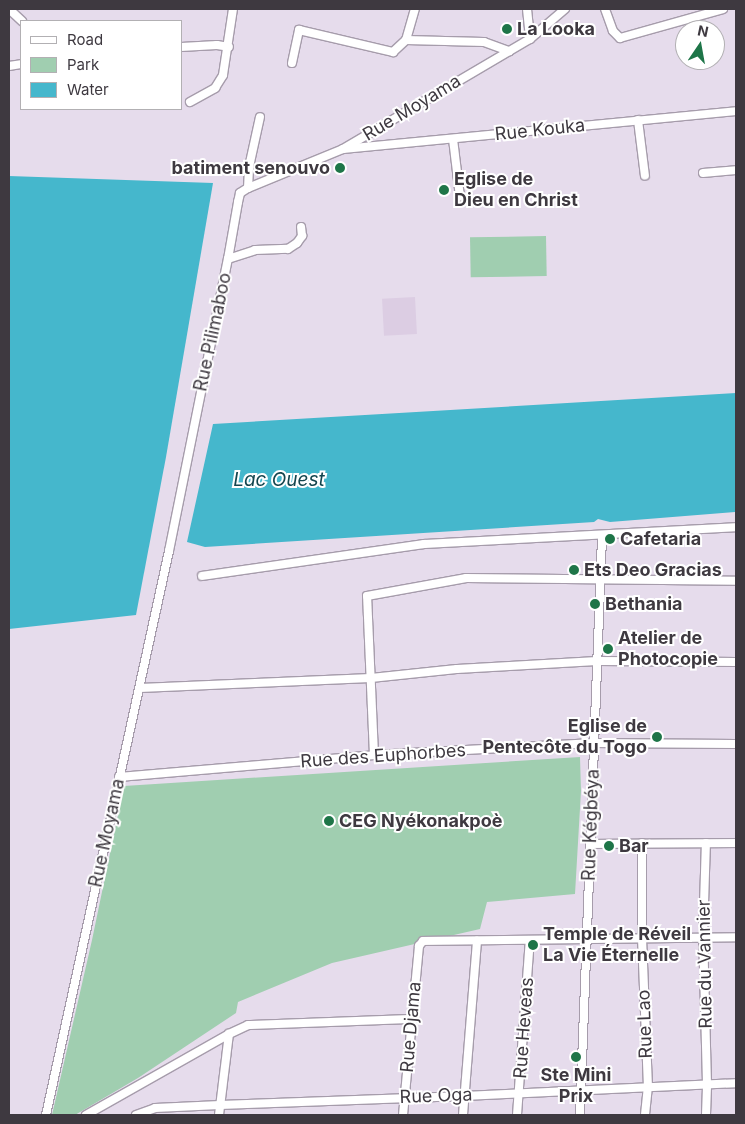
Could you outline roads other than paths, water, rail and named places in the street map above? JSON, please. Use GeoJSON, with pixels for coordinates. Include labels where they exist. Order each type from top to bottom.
{"type":"FeatureCollection","features":[{"type":"Feature","properties":{"kind":"street"},"geometry":{"type":"LineString","coordinates":[[9,9],[21,20]]}},
{"type":"Feature","properties":{"kind":"street"},"geometry":{"type":"LineString","coordinates":[[190,102],[215,88],[223,74],[229,47],[233,9]]}},
{"type":"Feature","properties":{"kind":"street"},"geometry":{"type":"LineString","coordinates":[[292,63],[299,30],[387,52],[396,51],[406,40],[415,9]]}},
{"type":"Feature","properties":{"kind":"street"},"geometry":{"type":"LineString","coordinates":[[527,9],[530,38]]}},
{"type":"Feature","properties":{"kind":"street","name":"Rue Moyama"},"geometry":{"type":"LineString","coordinates":[[248,188],[343,149],[530,38],[565,9]]}},
{"type":"Feature","properties":{"kind":"street"},"geometry":{"type":"LineString","coordinates":[[606,9],[616,35],[620,38],[723,9]]}},
{"type":"Feature","properties":{"kind":"street"},"geometry":{"type":"LineString","coordinates":[[406,40],[484,42],[509,51]]}},
{"type":"Feature","properties":{"kind":"street"},"geometry":{"type":"LineString","coordinates":[[182,47],[217,45],[229,47]]}},
{"type":"Feature","properties":{"kind":"street","name":"Rue Kouka"},"geometry":{"type":"LineString","coordinates":[[343,149],[736,111]]}},
{"type":"Feature","properties":{"kind":"street","name":"Rue Pilimaboo"},"geometry":{"type":"LineString","coordinates":[[169,551],[238,202],[240,194],[248,188],[249,167],[260,117]]}},
{"type":"Feature","properties":{"kind":"street"},"geometry":{"type":"LineString","coordinates":[[638,120],[645,176]]}},
{"type":"Feature","properties":{"kind":"street"},"geometry":{"type":"LineString","coordinates":[[454,138],[460,197]]}},
{"type":"Feature","properties":{"kind":"street"},"geometry":{"type":"LineString","coordinates":[[703,173],[736,170]]}},
{"type":"Feature","properties":{"kind":"street"},"geometry":{"type":"LineString","coordinates":[[228,259],[256,250],[288,250],[302,236],[301,227]]}},
{"type":"Feature","properties":{"kind":"street"},"geometry":{"type":"LineString","coordinates":[[202,576],[424,544],[602,536],[736,527]]}},
{"type":"Feature","properties":{"kind":"street","name":"Rue Kégbéya"},"geometry":{"type":"LineString","coordinates":[[580,1115],[602,536]]}},
{"type":"Feature","properties":{"kind":"street","name":"Rue Moyama"},"geometry":{"type":"LineString","coordinates":[[46,1115],[169,551]]}},
{"type":"Feature","properties":{"kind":"street"},"geometry":{"type":"LineString","coordinates":[[374,755],[367,596],[466,578],[736,580]]}},
{"type":"Feature","properties":{"kind":"street"},"geometry":{"type":"LineString","coordinates":[[140,688],[372,678],[457,669],[597,661],[736,662]]}},
{"type":"Feature","properties":{"kind":"street","name":"Rue des Euphorbes"},"geometry":{"type":"LineString","coordinates":[[120,777],[374,755],[594,743],[736,744]]}},
{"type":"Feature","properties":{"kind":"street"},"geometry":{"type":"LineString","coordinates":[[590,844],[736,842]]}},
{"type":"Feature","properties":{"kind":"street","name":"Rue du Vannier"},"geometry":{"type":"LineString","coordinates":[[706,843],[703,936],[707,1084],[706,1115]]}},
{"type":"Feature","properties":{"kind":"street","name":"Rue Lao"},"geometry":{"type":"LineString","coordinates":[[642,844],[642,938],[648,1086],[646,1115]]}},
{"type":"Feature","properties":{"kind":"street"},"geometry":{"type":"LineString","coordinates":[[462,1115],[477,941],[703,936],[736,937]]}},
{"type":"Feature","properties":{"kind":"street","name":"Rue Heveas"},"geometry":{"type":"LineString","coordinates":[[517,1115],[530,940]]}},
{"type":"Feature","properties":{"kind":"street","name":"Rue Djama"},"geometry":{"type":"LineString","coordinates":[[403,1115],[419,946],[423,941],[477,941]]}},
{"type":"Feature","properties":{"kind":"street"},"geometry":{"type":"LineString","coordinates":[[86,1115],[229,1034],[252,1025],[412,1019]]}},
{"type":"Feature","properties":{"kind":"street"},"geometry":{"type":"LineString","coordinates":[[219,1115],[229,1034]]}},
{"type":"Feature","properties":{"kind":"street","name":"Rue Oga"},"geometry":{"type":"LineString","coordinates":[[136,1115],[155,1108],[736,1083]]}},
{"type":"Feature","properties":{"kind":"water"},"geometry":{"type":"Polygon","coordinates":[[[9,176],[213,183],[166,457],[136,615],[9,629],[9,176]]]}},
{"type":"Feature","properties":{"kind":"water","name":"Lac Ouest"},"geometry":{"type":"Polygon","coordinates":[[[736,393],[735,512],[610,522],[598,519],[594,522],[205,547],[187,542],[213,424],[736,393]]]}},
{"type":"Feature","properties":{"kind":"place","name":"La Looka"},"geometry":{"type":"Point","coordinates":[507,29]}},
{"type":"Feature","properties":{"kind":"place","name":"batiment senouvo"},"geometry":{"type":"Point","coordinates":[340,168]}},
{"type":"Feature","properties":{"kind":"place","name":"Eglise de Dieu en Christ"},"geometry":{"type":"Point","coordinates":[444,190]}},
{"type":"Feature","properties":{"kind":"place","name":"Cafetaria"},"geometry":{"type":"Point","coordinates":[610,539]}},
{"type":"Feature","properties":{"kind":"place","name":"Ets Deo Gracias"},"geometry":{"type":"Point","coordinates":[574,570]}},
{"type":"Feature","properties":{"kind":"place","name":"Bethania"},"geometry":{"type":"Point","coordinates":[595,604]}},
{"type":"Feature","properties":{"kind":"place","name":"Atelier de Photocopie"},"geometry":{"type":"Point","coordinates":[608,649]}},
{"type":"Feature","properties":{"kind":"place","name":"Eglise de Pentecôte du Togo"},"geometry":{"type":"Point","coordinates":[657,737]}},
{"type":"Feature","properties":{"kind":"place","name":"CEG Nyékonakpoè"},"geometry":{"type":"Point","coordinates":[329,821]}},
{"type":"Feature","properties":{"kind":"place","name":"Bar"},"geometry":{"type":"Point","coordinates":[609,846]}},
{"type":"Feature","properties":{"kind":"place","name":"Temple de Réveil La Vie Éternelle"},"geometry":{"type":"Point","coordinates":[533,945]}},
{"type":"Feature","properties":{"kind":"place","name":"Ste Mini Prix"},"geometry":{"type":"Point","coordinates":[576,1057]}}]}
